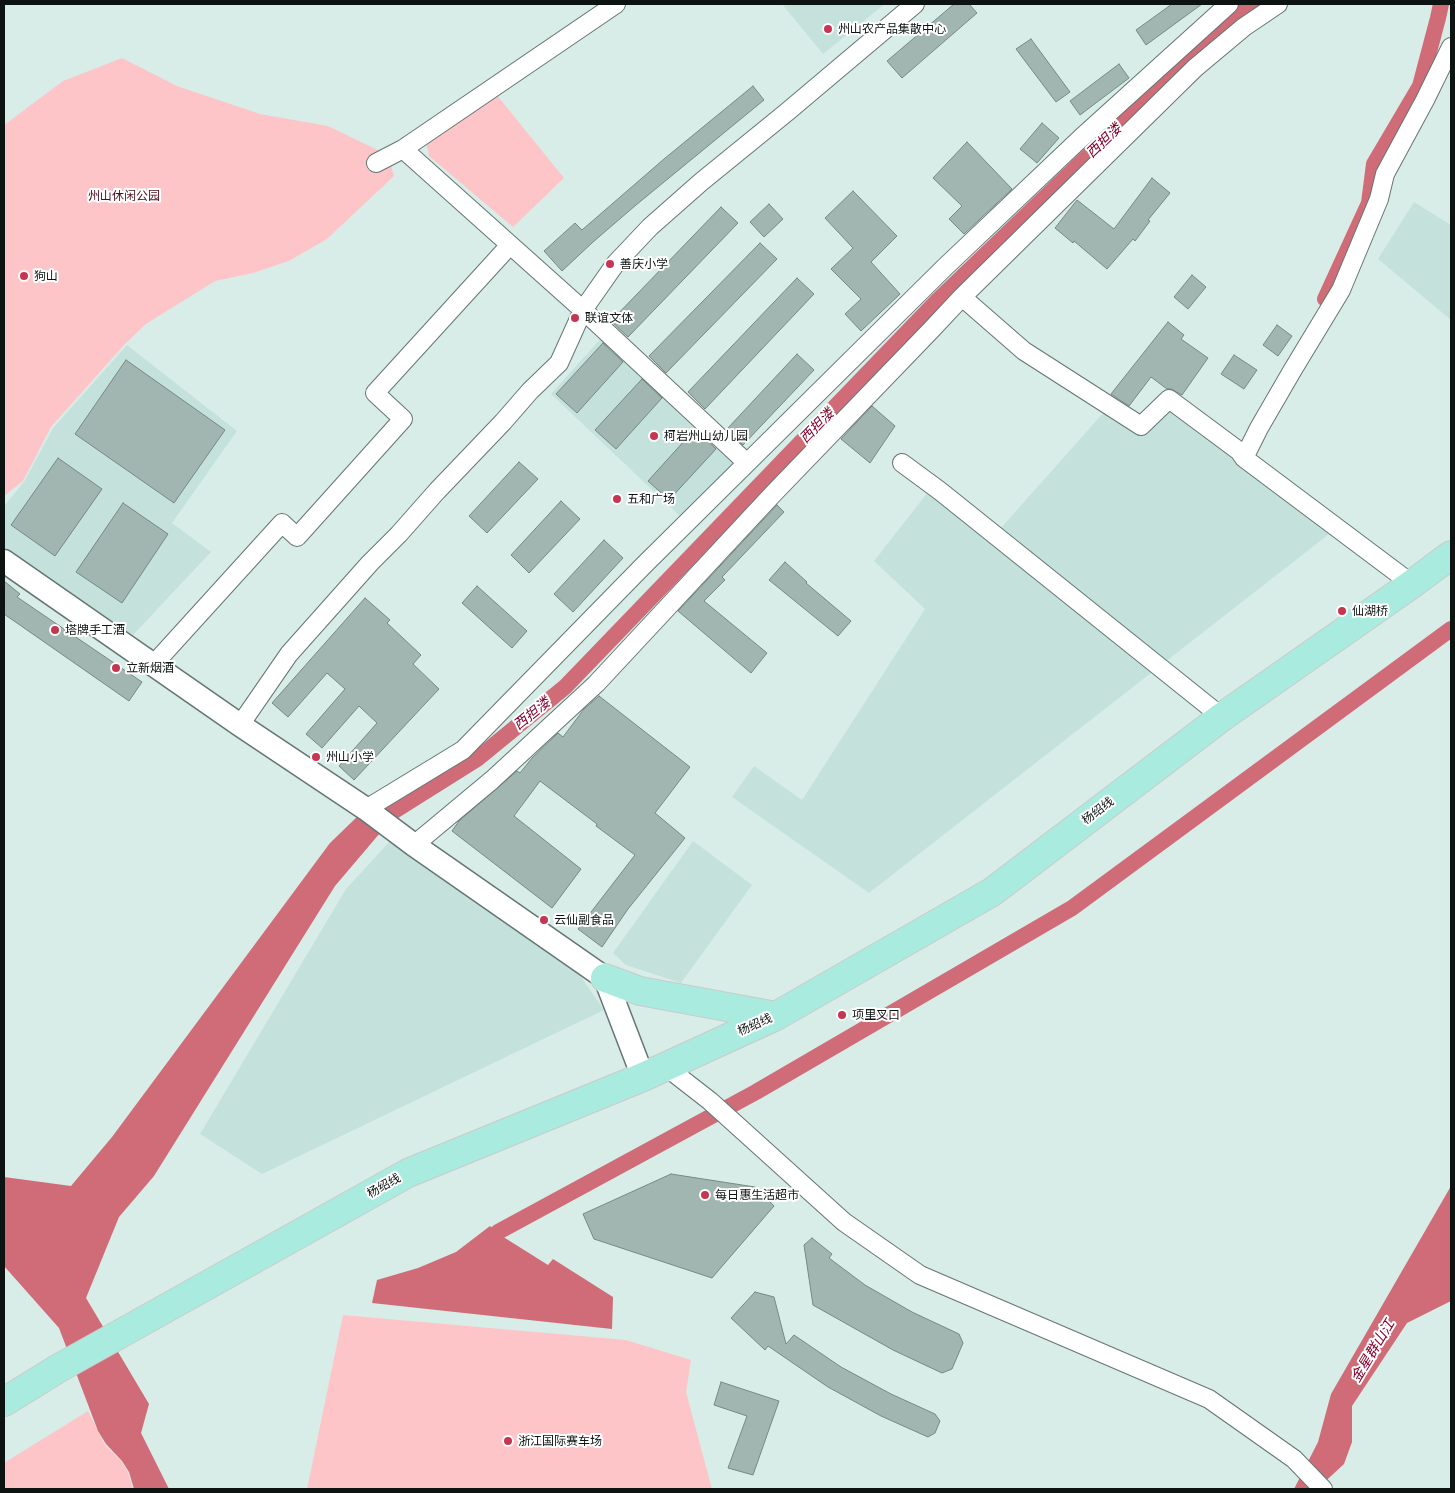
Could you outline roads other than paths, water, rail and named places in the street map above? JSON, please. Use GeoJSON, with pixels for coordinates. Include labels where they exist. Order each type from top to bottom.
{"type":"FeatureCollection","features":[{"type":"Feature","properties":{"kind":"main road","name":"杨绍线"},"geometry":{"type":"LineString","coordinates":[[4,1402],[59,1368],[408,1173],[654,1072],[776,1016],[992,892],[1222,716],[1412,584],[1451,554]]}},
{"type":"Feature","properties":{"kind":"main road"},"geometry":{"type":"LineString","coordinates":[[605,978],[640,991],[776,1016]]}},
{"type":"Feature","properties":{"kind":"street"},"geometry":{"type":"LineString","coordinates":[[376,163],[403,149],[616,4]]}},
{"type":"Feature","properties":{"kind":"street"},"geometry":{"type":"LineString","coordinates":[[240,725],[289,654],[437,491],[530,391],[559,363],[583,310],[616,263],[650,227],[701,182],[915,4]]}},
{"type":"Feature","properties":{"kind":"street"},"geometry":{"type":"LineString","coordinates":[[366,809],[463,750],[644,565],[957,256],[1088,132],[1229,4]]}},
{"type":"Feature","properties":{"kind":"street"},"geometry":{"type":"LineString","coordinates":[[414,845],[492,780],[596,684],[765,502],[932,330],[962,296],[1195,68],[1244,27],[1278,4]]}},
{"type":"Feature","properties":{"kind":"street"},"geometry":{"type":"LineString","coordinates":[[1244,458],[1292,370],[1341,290],[1379,199],[1385,174],[1422,107],[1451,47]]}},
{"type":"Feature","properties":{"kind":"street"},"geometry":{"type":"LineString","coordinates":[[403,149],[583,310],[747,463]]}},
{"type":"Feature","properties":{"kind":"street"},"geometry":{"type":"LineString","coordinates":[[153,665],[282,523],[297,537],[403,419],[375,393],[510,245]]}},
{"type":"Feature","properties":{"kind":"street"},"geometry":{"type":"LineString","coordinates":[[962,296],[1024,351],[1141,426],[1170,399],[1239,451],[1244,458],[1412,584]]}},
{"type":"Feature","properties":{"kind":"street"},"geometry":{"type":"LineString","coordinates":[[902,463],[940,491],[1222,716]]}},
{"type":"Feature","properties":{"kind":"street"},"geometry":{"type":"LineString","coordinates":[[4,561],[240,725],[366,809],[414,845],[605,978],[654,1072],[710,1101],[844,1222],[920,1275],[1209,1399],[1294,1459],[1323,1489]]}},
{"type":"Feature","properties":{"kind":"water"},"geometry":{"type":"Polygon","coordinates":[[[360,814],[380,833],[335,886],[154,1176],[119,1217],[86,1298],[149,1404],[141,1433],[169,1489],[134,1489],[129,1472],[98,1431],[59,1328],[4,1266],[4,1177],[71,1186],[112,1137],[330,843],[360,814]]]}},
{"type":"Feature","properties":{"kind":"water","name":"金星群山江"},"geometry":{"type":"Polygon","coordinates":[[[1451,1186],[1451,1301],[1407,1323],[1352,1406],[1352,1442],[1344,1464],[1317,1489],[1294,1489],[1318,1442],[1331,1394],[1451,1186]]]}},
{"type":"Feature","properties":{"kind":"water"},"geometry":{"type":"Polygon","coordinates":[[[490,1226],[505,1238],[548,1265],[553,1259],[613,1297],[612,1329],[372,1303],[377,1280],[418,1268],[456,1252],[490,1226]]]}},
{"type":"Feature","properties":{"kind":"waterway","name":"西担溇"},"geometry":{"type":"LineString","coordinates":[[372,825],[477,759],[565,687],[937,301],[1233,17],[1255,4]]}},
{"type":"Feature","properties":{"kind":"waterway","name":"西担溇"},"geometry":{"type":"LineString","coordinates":[[1325,299],[1369,203],[1374,164],[1420,86],[1441,4]]}},
{"type":"Feature","properties":{"kind":"waterway"},"geometry":{"type":"LineString","coordinates":[[498,1232],[756,1092],[1072,908],[1451,629]]}},
{"type":"Feature","properties":{"kind":"place","name":"州山农产品集散中心"},"geometry":{"type":"Point","coordinates":[828,29]}},
{"type":"Feature","properties":{"kind":"place","name":"善庆小学"},"geometry":{"type":"Point","coordinates":[610,264]}},
{"type":"Feature","properties":{"kind":"place","name":"狗山"},"geometry":{"type":"Point","coordinates":[24,276]}},
{"type":"Feature","properties":{"kind":"place","name":"联谊文体"},"geometry":{"type":"Point","coordinates":[575,318]}},
{"type":"Feature","properties":{"kind":"place","name":"柯岩州山幼儿园"},"geometry":{"type":"Point","coordinates":[654,436]}},
{"type":"Feature","properties":{"kind":"place","name":"五和广场"},"geometry":{"type":"Point","coordinates":[617,499]}},
{"type":"Feature","properties":{"kind":"place","name":"仙湖桥"},"geometry":{"type":"Point","coordinates":[1342,611]}},
{"type":"Feature","properties":{"kind":"place","name":"塔牌手工酒"},"geometry":{"type":"Point","coordinates":[55,630]}},
{"type":"Feature","properties":{"kind":"place","name":"立新烟酒"},"geometry":{"type":"Point","coordinates":[116,668]}},
{"type":"Feature","properties":{"kind":"place","name":"州山小学"},"geometry":{"type":"Point","coordinates":[316,757]}},
{"type":"Feature","properties":{"kind":"place","name":"云仙副食品"},"geometry":{"type":"Point","coordinates":[544,920]}},
{"type":"Feature","properties":{"kind":"place","name":"项里叉口"},"geometry":{"type":"Point","coordinates":[842,1015]}},
{"type":"Feature","properties":{"kind":"place","name":"每日惠生活超市"},"geometry":{"type":"Point","coordinates":[705,1195]}},
{"type":"Feature","properties":{"kind":"place","name":"浙江国际赛车场"},"geometry":{"type":"Point","coordinates":[508,1441]}},
{"type":"Feature","properties":{"kind":"park label","name":"州山休闲公园"},"geometry":{"type":"Point","coordinates":[124,196]}}]}
